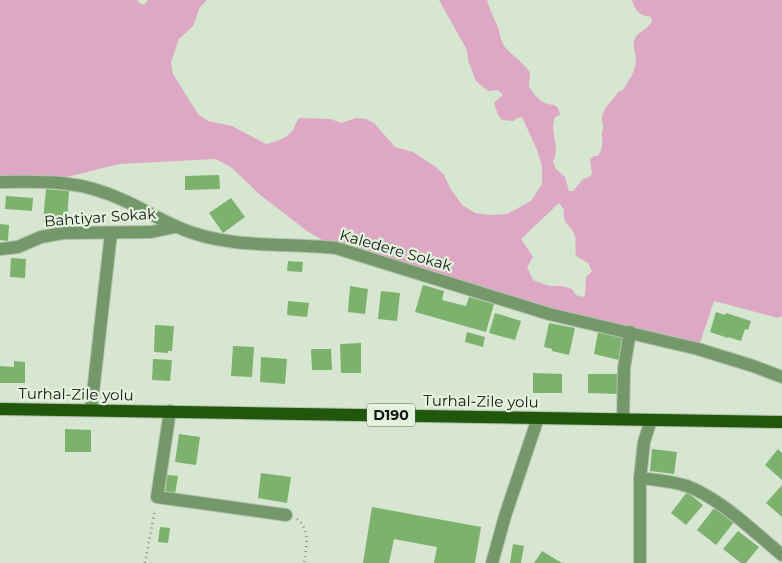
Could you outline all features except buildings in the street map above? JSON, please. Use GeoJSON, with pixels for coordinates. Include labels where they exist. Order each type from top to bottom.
{"type":"FeatureCollection","features":[{"type":"Feature","properties":{"kind":"main road","name":"Turhal-Zile yolu"},"geometry":{"type":"LineString","coordinates":[[0,409],[782,422]]}},
{"type":"Feature","properties":{"kind":"street","name":"Kaledere Sokak"},"geometry":{"type":"LineString","coordinates":[[0,182],[51,181],[79,185],[124,200],[175,227],[219,240],[336,248],[549,314],[708,352],[782,377]]}},
{"type":"Feature","properties":{"kind":"street","name":"Bahtiyar Sokak"},"geometry":{"type":"LineString","coordinates":[[0,249],[18,247],[50,235],[63,233],[151,232],[175,227]]}},
{"type":"Feature","properties":{"kind":"street"},"geometry":{"type":"LineString","coordinates":[[91,410],[110,233]]}},
{"type":"Feature","properties":{"kind":"street"},"geometry":{"type":"LineString","coordinates":[[624,419],[624,368],[630,332]]}},
{"type":"Feature","properties":{"kind":"street"},"geometry":{"type":"LineString","coordinates":[[170,411],[157,497],[286,515]]}},
{"type":"Feature","properties":{"kind":"street"},"geometry":{"type":"LineString","coordinates":[[492,563],[505,516],[538,418]]}},
{"type":"Feature","properties":{"kind":"street"},"geometry":{"type":"LineString","coordinates":[[640,563],[640,478],[644,442],[651,420]]}},
{"type":"Feature","properties":{"kind":"street"},"geometry":{"type":"LineString","coordinates":[[640,478],[672,482],[702,494],[716,502],[782,554]]}},
{"type":"Feature","properties":{"kind":"path"},"geometry":{"type":"LineString","coordinates":[[145,563],[157,497]]}},
{"type":"Feature","properties":{"kind":"path"},"geometry":{"type":"LineString","coordinates":[[286,515],[302,522],[307,538],[304,563]]}},
{"type":"Feature","properties":{"kind":"shaded area"},"geometry":{"type":"Polygon","coordinates":[[[0,0],[137,0],[144,5],[148,0],[207,0],[200,7],[193,26],[179,39],[171,62],[173,74],[198,114],[208,121],[232,126],[266,144],[288,135],[299,118],[331,119],[341,123],[356,118],[366,119],[374,123],[395,147],[413,152],[436,167],[444,175],[450,188],[462,205],[475,213],[492,215],[507,214],[531,201],[542,184],[542,166],[522,117],[514,121],[502,120],[494,103],[503,95],[498,90],[488,91],[476,81],[468,60],[467,50],[439,0],[487,0],[503,45],[530,72],[529,87],[541,101],[558,108],[560,115],[555,117],[553,129],[556,151],[553,162],[556,169],[565,177],[569,191],[573,191],[583,179],[592,174],[590,159],[598,156],[602,147],[603,114],[631,77],[636,61],[635,38],[652,21],[651,17],[638,12],[632,0],[782,0],[782,316],[778,318],[714,301],[698,349],[630,332],[336,248],[307,231],[259,194],[232,168],[216,159],[119,164],[51,181],[0,182],[0,0]],[[559,203],[521,239],[533,257],[527,267],[533,280],[549,286],[562,286],[572,289],[576,295],[582,297],[585,295],[586,277],[592,271],[588,263],[576,256],[575,236],[564,219],[564,210],[559,203]]]}}]}
